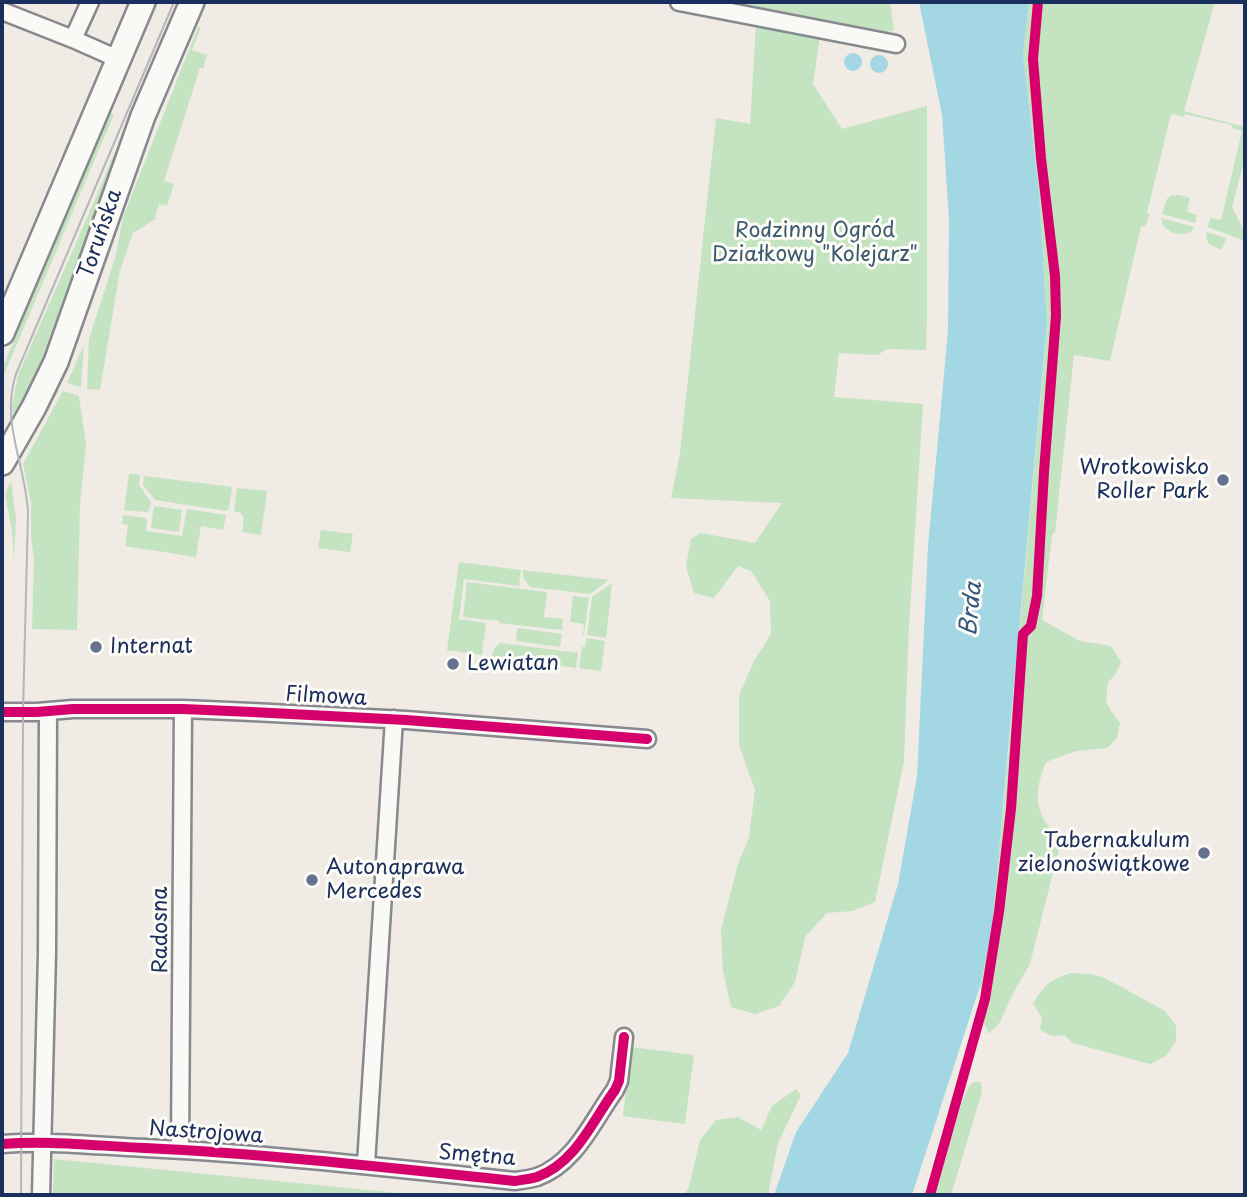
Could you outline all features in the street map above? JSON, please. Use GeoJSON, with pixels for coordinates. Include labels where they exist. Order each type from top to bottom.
{"type":"FeatureCollection","features":[{"type":"Feature","properties":{"kind":"main road"},"geometry":{"type":"LineString","coordinates":[[2,333],[143,2]]}},
{"type":"Feature","properties":{"kind":"main road","name":"Toruńska"},"geometry":{"type":"LineString","coordinates":[[2,463],[56,362],[138,129],[192,2]]}},
{"type":"Feature","properties":{"kind":"street"},"geometry":{"type":"LineString","coordinates":[[74,39],[90,2]]}},
{"type":"Feature","properties":{"kind":"street"},"geometry":{"type":"LineString","coordinates":[[679,2],[896,44]]}},
{"type":"Feature","properties":{"kind":"street"},"geometry":{"type":"LineString","coordinates":[[2,11],[118,59]]}},
{"type":"Feature","properties":{"kind":"street","name":"Filmowa"},"geometry":{"type":"LineString","coordinates":[[2,712],[183,709],[394,719],[647,739]]}},
{"type":"Feature","properties":{"kind":"street","name":"Radosna"},"geometry":{"type":"LineString","coordinates":[[180,1150],[183,709]]}},
{"type":"Feature","properties":{"kind":"street"},"geometry":{"type":"LineString","coordinates":[[41,1195],[47,940],[48,712]]}},
{"type":"Feature","properties":{"kind":"street"},"geometry":{"type":"LineString","coordinates":[[366,1164],[394,719]]}},
{"type":"Feature","properties":{"kind":"street","name":"Smętna"},"geometry":{"type":"LineString","coordinates":[[366,1164],[515,1181],[538,1176],[562,1162],[583,1140],[615,1090],[619,1080],[624,1037]]}},
{"type":"Feature","properties":{"kind":"street"},"geometry":{"type":"LineString","coordinates":[[2,1144],[43,1142]]}},
{"type":"Feature","properties":{"kind":"street","name":"Nastrojowa"},"geometry":{"type":"LineString","coordinates":[[43,1142],[366,1164]]}},
{"type":"Feature","properties":{"kind":"green space"},"geometry":{"type":"Polygon","coordinates":[[[706,2],[890,2],[894,31],[862,34],[706,2]]]}},
{"type":"Feature","properties":{"kind":"green space"},"geometry":{"type":"Polygon","coordinates":[[[1029,2],[1215,2],[1184,111],[1245,127],[1245,157],[1232,207],[1245,233],[1245,241],[1208,227],[1210,218],[1221,220],[1242,131],[1232,128],[1232,125],[1185,114],[1184,117],[1171,114],[1147,213],[1150,214],[1145,226],[1141,226],[1110,361],[1074,355],[1055,532],[1052,535],[1042,620],[1080,641],[1111,646],[1121,662],[1108,683],[1106,701],[1120,723],[1117,738],[1107,748],[1076,751],[1046,762],[1039,785],[1038,804],[1046,822],[1061,841],[1030,964],[1000,1022],[989,1034],[984,1024],[980,986],[1003,811],[1047,327],[1039,193],[1023,54],[1029,2]]]}},
{"type":"Feature","properties":{"kind":"green space"},"geometry":{"type":"Polygon","coordinates":[[[171,17],[176,20],[61,330],[14,427],[12,406],[18,375],[171,17]]]}},
{"type":"Feature","properties":{"kind":"green space","name":"Rodzinny Ogród Działkowy \"Kolejarz\""},"geometry":{"type":"Polygon","coordinates":[[[756,25],[820,36],[813,84],[842,129],[927,106],[927,317],[926,350],[888,349],[877,355],[839,353],[834,397],[923,404],[909,626],[904,761],[875,902],[852,911],[827,913],[805,937],[795,982],[779,1006],[755,1014],[731,1007],[723,971],[721,930],[738,864],[749,838],[755,790],[739,745],[739,695],[754,661],[771,634],[770,601],[751,571],[738,566],[714,598],[694,593],[686,566],[691,539],[701,533],[755,543],[782,503],[671,498],[680,453],[716,118],[750,124],[756,25]]]}},
{"type":"Feature","properties":{"kind":"green space"},"geometry":{"type":"Polygon","coordinates":[[[198,27],[201,27],[192,50],[207,55],[203,68],[200,68],[164,181],[174,184],[167,206],[159,204],[155,217],[157,218],[133,233],[120,270],[100,390],[87,389],[89,339],[116,255],[123,217],[198,27]]]}},
{"type":"Feature","properties":{"kind":"green space"},"geometry":{"type":"Polygon","coordinates":[[[106,111],[114,114],[2,379],[2,369],[48,248],[106,111]]]}},
{"type":"Feature","properties":{"kind":"green space"},"geometry":{"type":"Polygon","coordinates":[[[1172,195],[1190,198],[1187,212],[1197,215],[1195,223],[1162,214],[1167,199],[1172,195]]]}},
{"type":"Feature","properties":{"kind":"green space"},"geometry":{"type":"Polygon","coordinates":[[[1161,218],[1194,227],[1191,232],[1176,233],[1164,227],[1161,218]]]}},
{"type":"Feature","properties":{"kind":"green space"},"geometry":{"type":"Polygon","coordinates":[[[1207,232],[1226,238],[1222,250],[1209,244],[1207,232]]]}},
{"type":"Feature","properties":{"kind":"green space"},"geometry":{"type":"Polygon","coordinates":[[[84,345],[81,387],[67,383],[84,345]]]}},
{"type":"Feature","properties":{"kind":"green space"},"geometry":{"type":"Polygon","coordinates":[[[51,390],[59,390],[22,455],[20,450],[51,390]]]}},
{"type":"Feature","properties":{"kind":"green space"},"geometry":{"type":"Polygon","coordinates":[[[63,391],[79,396],[86,445],[80,505],[77,630],[32,629],[34,559],[31,503],[23,464],[63,391]]]}},
{"type":"Feature","properties":{"kind":"green space"},"geometry":{"type":"Polygon","coordinates":[[[129,474],[140,475],[139,485],[151,502],[149,511],[124,510],[129,474]]]}},
{"type":"Feature","properties":{"kind":"green space"},"geometry":{"type":"Polygon","coordinates":[[[144,476],[232,487],[229,509],[226,511],[155,500],[143,485],[144,476]]]}},
{"type":"Feature","properties":{"kind":"green space"},"geometry":{"type":"Polygon","coordinates":[[[11,481],[16,519],[14,561],[5,494],[11,481]]]}},
{"type":"Feature","properties":{"kind":"green space"},"geometry":{"type":"Polygon","coordinates":[[[237,488],[267,491],[261,535],[242,532],[244,518],[240,512],[234,512],[237,488]]]}},
{"type":"Feature","properties":{"kind":"green space"},"geometry":{"type":"Polygon","coordinates":[[[154,506],[182,510],[179,532],[151,528],[154,506]]]}},
{"type":"Feature","properties":{"kind":"green space"},"geometry":{"type":"Polygon","coordinates":[[[187,509],[226,515],[223,530],[201,526],[196,557],[125,546],[128,525],[122,524],[123,515],[145,518],[146,531],[182,536],[187,509]]]}},
{"type":"Feature","properties":{"kind":"green space"},"geometry":{"type":"Polygon","coordinates":[[[321,530],[353,534],[350,552],[318,548],[321,530]]]}},
{"type":"Feature","properties":{"kind":"green space"},"geometry":{"type":"Polygon","coordinates":[[[459,562],[521,570],[519,586],[464,579],[459,619],[486,623],[482,655],[447,650],[459,562]]]}},
{"type":"Feature","properties":{"kind":"green space"},"geometry":{"type":"Polygon","coordinates":[[[523,570],[609,580],[590,594],[530,587],[523,578],[523,570]]]}},
{"type":"Feature","properties":{"kind":"green space"},"geometry":{"type":"Polygon","coordinates":[[[467,582],[547,592],[544,617],[563,619],[562,630],[463,617],[467,582]]]}},
{"type":"Feature","properties":{"kind":"green space"},"geometry":{"type":"Polygon","coordinates":[[[612,583],[606,638],[587,635],[592,597],[612,583]]]}},
{"type":"Feature","properties":{"kind":"green space"},"geometry":{"type":"Polygon","coordinates":[[[573,596],[589,598],[584,635],[584,624],[570,622],[573,596]]]}},
{"type":"Feature","properties":{"kind":"green space"},"geometry":{"type":"Polygon","coordinates":[[[517,628],[562,634],[560,647],[516,641],[517,628]]]}},
{"type":"Feature","properties":{"kind":"green space"},"geometry":{"type":"Polygon","coordinates":[[[586,638],[605,641],[601,671],[579,668],[586,638]]]}},
{"type":"Feature","properties":{"kind":"green space"},"geometry":{"type":"Polygon","coordinates":[[[500,643],[578,653],[576,668],[492,656],[500,643]]]}},
{"type":"Feature","properties":{"kind":"green space"},"geometry":{"type":"Polygon","coordinates":[[[1071,973],[1103,977],[1165,1011],[1176,1026],[1176,1041],[1167,1055],[1150,1064],[1073,1043],[1064,1035],[1051,1035],[1040,1029],[1042,1018],[1033,1003],[1049,984],[1071,973]]]}},
{"type":"Feature","properties":{"kind":"green space"},"geometry":{"type":"Polygon","coordinates":[[[631,1047],[694,1055],[685,1124],[623,1116],[631,1047]]]}},
{"type":"Feature","properties":{"kind":"green space"},"geometry":{"type":"Polygon","coordinates":[[[973,1082],[980,1082],[981,1095],[951,1195],[934,1195],[961,1105],[973,1082]]]}},
{"type":"Feature","properties":{"kind":"green space"},"geometry":{"type":"Polygon","coordinates":[[[796,1089],[801,1095],[778,1143],[768,1195],[684,1195],[689,1187],[700,1140],[716,1120],[738,1117],[761,1130],[772,1106],[796,1089]]]}},
{"type":"Feature","properties":{"kind":"green space"},"geometry":{"type":"Polygon","coordinates":[[[54,1159],[418,1195],[53,1195],[54,1159]]]}},
{"type":"Feature","properties":{"kind":"water","name":"Brda"},"geometry":{"type":"Polygon","coordinates":[[[919,2],[1029,2],[1023,54],[1039,193],[1047,324],[992,925],[980,986],[912,1195],[774,1195],[796,1132],[848,1053],[898,884],[917,776],[928,546],[948,331],[949,219],[942,115],[919,2]]]}},
{"type":"Feature","properties":{"kind":"water"},"geometry":{"type":"Polygon","coordinates":[[[853,53],[859,56],[862,62],[859,68],[853,71],[847,68],[844,62],[847,56],[853,53]]]}},
{"type":"Feature","properties":{"kind":"water"},"geometry":{"type":"Polygon","coordinates":[[[879,55],[885,58],[888,64],[885,70],[879,73],[873,70],[870,64],[873,58],[879,55]]]}},
{"type":"Feature","properties":{"kind":"tram line"},"geometry":{"type":"LineString","coordinates":[[21,1195],[23,712],[28,513],[12,427],[12,392],[16,374],[174,2]]}},
{"type":"Feature","properties":{"kind":"cycle path"},"geometry":{"type":"LineString","coordinates":[[930,1195],[985,999],[1011,809],[1023,634],[1031,626],[1037,596],[1056,316],[1055,276],[1033,59],[1038,2]]}},
{"type":"Feature","properties":{"kind":"cycle path"},"geometry":{"type":"LineString","coordinates":[[2,712],[183,709],[406,720],[647,739]]}},
{"type":"Feature","properties":{"kind":"cycle path"},"geometry":{"type":"LineString","coordinates":[[2,1144],[55,1143],[191,1151],[515,1181],[537,1177],[551,1170],[563,1162],[582,1140],[619,1081],[624,1037]]}},
{"type":"Feature","properties":{"kind":"place","name":"Wrotkowisko Roller Park"},"geometry":{"type":"Point","coordinates":[1223,480]}},
{"type":"Feature","properties":{"kind":"place","name":"Internat"},"geometry":{"type":"Point","coordinates":[96,647]}},
{"type":"Feature","properties":{"kind":"place","name":"Lewiatan"},"geometry":{"type":"Point","coordinates":[453,664]}},
{"type":"Feature","properties":{"kind":"place","name":"Tabernakulum zielonoświątkowe"},"geometry":{"type":"Point","coordinates":[1204,853]}},
{"type":"Feature","properties":{"kind":"place","name":"Autonaprawa Mercedes"},"geometry":{"type":"Point","coordinates":[312,880]}}]}
